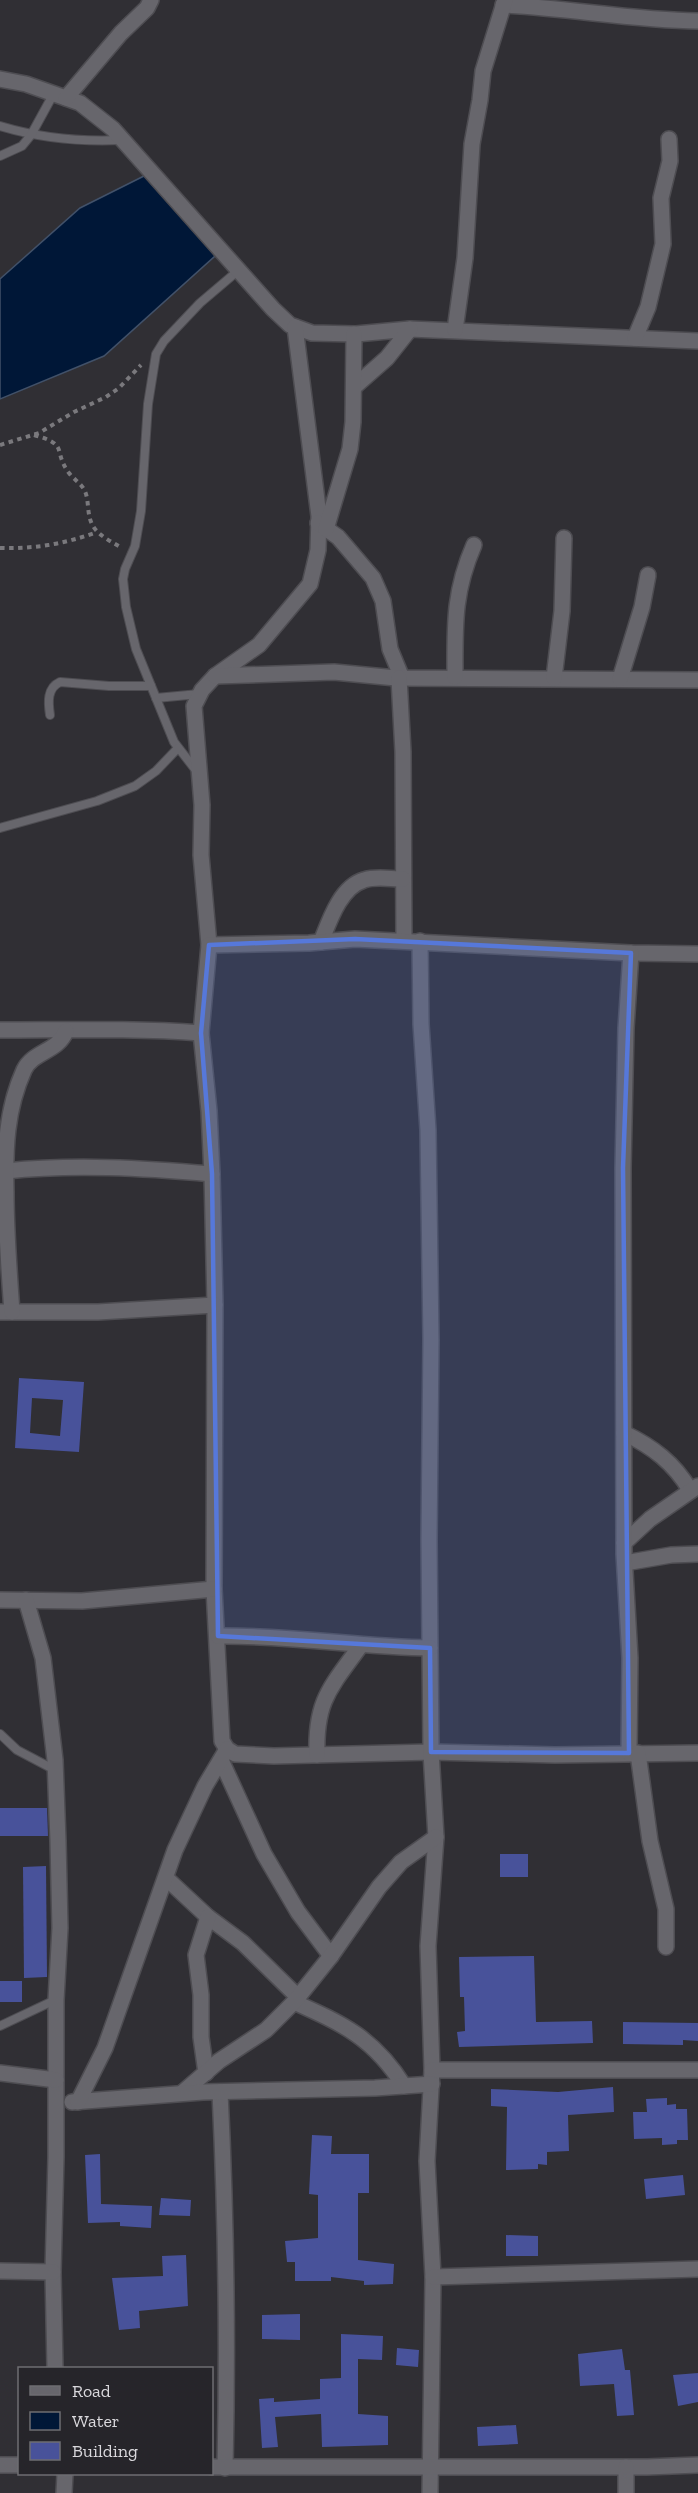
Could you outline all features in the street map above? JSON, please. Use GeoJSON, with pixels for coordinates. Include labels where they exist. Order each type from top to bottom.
{"type":"FeatureCollection","features":[{"type":"Feature","properties":{"kind":"street"},"geometry":{"type":"LineString","coordinates":[[60,95],[147,8],[151,0]]}},
{"type":"Feature","properties":{"kind":"street"},"geometry":{"type":"LineString","coordinates":[[455,330],[465,258],[472,144],[483,71],[504,2],[567,8],[631,18],[698,21]]}},
{"type":"Feature","properties":{"kind":"street"},"geometry":{"type":"LineString","coordinates":[[0,79],[26,84],[80,103],[113,129],[240,269],[273,309],[295,327],[312,333],[410,329],[698,341]]}},
{"type":"Feature","properties":{"kind":"street"},"geometry":{"type":"LineString","coordinates":[[635,338],[648,307],[663,244],[661,198],[670,161],[669,139]]}},
{"type":"Feature","properties":{"kind":"street"},"geometry":{"type":"LineString","coordinates":[[295,327],[322,526],[338,537],[373,578],[383,601],[390,648],[400,678],[403,752],[404,941]]}},
{"type":"Feature","properties":{"kind":"street"},"geometry":{"type":"LineString","coordinates":[[354,387],[387,358],[410,329]]}},
{"type":"Feature","properties":{"kind":"street"},"geometry":{"type":"LineString","coordinates":[[331,1956],[298,1912],[264,1854],[224,1755],[221,1731],[214,1589],[215,1305],[212,1174],[201,1034],[209,945],[201,855],[202,805],[194,706],[200,694],[215,676],[259,645],[309,584],[322,526],[350,448],[354,387],[354,333]]}},
{"type":"Feature","properties":{"kind":"street"},"geometry":{"type":"LineString","coordinates":[[554,678],[562,611],[564,538]]}},
{"type":"Feature","properties":{"kind":"street"},"geometry":{"type":"LineString","coordinates":[[455,677],[455,609],[459,586],[474,545]]}},
{"type":"Feature","properties":{"kind":"street"},"geometry":{"type":"LineString","coordinates":[[620,679],[642,607],[648,575]]}},
{"type":"Feature","properties":{"kind":"street"},"geometry":{"type":"LineString","coordinates":[[215,676],[334,672],[400,678],[698,680]]}},
{"type":"Feature","properties":{"kind":"street"},"geometry":{"type":"LineString","coordinates":[[321,942],[343,898],[352,887],[363,880],[403,879]]}},
{"type":"Feature","properties":{"kind":"street"},"geometry":{"type":"LineString","coordinates":[[209,945],[355,939],[631,953],[698,954]]}},
{"type":"Feature","properties":{"kind":"street"},"geometry":{"type":"LineString","coordinates":[[420,941],[421,1024],[428,1130],[431,1328],[431,1752],[436,1838],[428,1946],[432,2077],[427,2161],[433,2277],[430,2493]]}},
{"type":"Feature","properties":{"kind":"street"},"geometry":{"type":"LineString","coordinates":[[631,953],[626,1028],[623,1168],[624,1543],[633,1753],[666,1908],[666,1947]]}},
{"type":"Feature","properties":{"kind":"street"},"geometry":{"type":"LineString","coordinates":[[0,1030],[143,1029],[201,1034]]}},
{"type":"Feature","properties":{"kind":"street"},"geometry":{"type":"LineString","coordinates":[[66,1031],[57,1045],[29,1062],[19,1081],[9,1111],[5,1147],[6,1312],[98,1312],[215,1305]]}},
{"type":"Feature","properties":{"kind":"street"},"geometry":{"type":"LineString","coordinates":[[6,1171],[122,1168],[212,1174]]}},
{"type":"Feature","properties":{"kind":"street"},"geometry":{"type":"LineString","coordinates":[[624,1433],[657,1451],[694,1488],[650,1519],[624,1543]]}},
{"type":"Feature","properties":{"kind":"street"},"geometry":{"type":"LineString","coordinates":[[625,1563],[671,1555],[698,1554]]}},
{"type":"Feature","properties":{"kind":"street"},"geometry":{"type":"LineString","coordinates":[[0,1600],[82,1601],[214,1589]]}},
{"type":"Feature","properties":{"kind":"street"},"geometry":{"type":"LineString","coordinates":[[26,1600],[43,1658],[55,1770],[60,1928],[56,2000],[52,2272],[55,2367]]}},
{"type":"Feature","properties":{"kind":"street"},"geometry":{"type":"LineString","coordinates":[[218,1636],[255,1636],[430,1648]]}},
{"type":"Feature","properties":{"kind":"street"},"geometry":{"type":"LineString","coordinates":[[317,1755],[316,1732],[320,1708],[328,1691],[361,1645]]}},
{"type":"Feature","properties":{"kind":"street"},"geometry":{"type":"LineString","coordinates":[[224,1755],[431,1752],[555,1755],[698,1753]]}},
{"type":"Feature","properties":{"kind":"street"},"geometry":{"type":"LineString","coordinates":[[78,2102],[105,2048],[175,1850],[205,1786],[224,1755]]}},
{"type":"Feature","properties":{"kind":"street"},"geometry":{"type":"LineString","coordinates":[[182,2093],[219,2061],[266,2030],[296,1999],[331,1956],[386,1879],[401,1862],[436,1838]]}},
{"type":"Feature","properties":{"kind":"street"},"geometry":{"type":"LineString","coordinates":[[166,1878],[208,1917],[243,1943],[296,1999],[345,2025],[380,2052],[404,2086]]}},
{"type":"Feature","properties":{"kind":"street"},"geometry":{"type":"LineString","coordinates":[[206,2073],[201,2037],[201,1995],[196,1955],[208,1917]]}},
{"type":"Feature","properties":{"kind":"street"},"geometry":{"type":"LineString","coordinates":[[56,2103],[182,2093],[404,2086],[432,2077],[698,2070]]}},
{"type":"Feature","properties":{"kind":"street"},"geometry":{"type":"LineString","coordinates":[[0,2073],[56,2080]]}},
{"type":"Feature","properties":{"kind":"street"},"geometry":{"type":"LineString","coordinates":[[220,2092],[226,2218],[228,2348],[218,2467],[429,2468],[698,2465]]}},
{"type":"Feature","properties":{"kind":"street"},"geometry":{"type":"LineString","coordinates":[[433,2277],[698,2269]]}},
{"type":"Feature","properties":{"kind":"street"},"geometry":{"type":"LineString","coordinates":[[0,2271],[52,2272]]}},
{"type":"Feature","properties":{"kind":"street"},"geometry":{"type":"LineString","coordinates":[[0,2465],[18,2465]]}},
{"type":"Feature","properties":{"kind":"street"},"geometry":{"type":"LineString","coordinates":[[626,2467],[626,2493]]}},
{"type":"Feature","properties":{"kind":"street"},"geometry":{"type":"LineString","coordinates":[[64,2493],[65,2475]]}},
{"type":"Feature","properties":{"kind":"lane"},"geometry":{"type":"LineString","coordinates":[[0,156],[22,146],[60,95]]}},
{"type":"Feature","properties":{"kind":"lane"},"geometry":{"type":"LineString","coordinates":[[0,126],[31,135],[85,142],[123,140]]}},
{"type":"Feature","properties":{"kind":"lane"},"geometry":{"type":"LineString","coordinates":[[198,774],[178,748],[136,649],[126,607],[123,579],[132,555],[142,500],[148,404],[156,354],[164,340],[200,303],[240,269]]}},
{"type":"Feature","properties":{"kind":"lane"},"geometry":{"type":"LineString","coordinates":[[50,715],[49,695],[55,684],[60,682],[109,686],[151,686]]}},
{"type":"Feature","properties":{"kind":"lane"},"geometry":{"type":"LineString","coordinates":[[156,698],[200,694]]}},
{"type":"Feature","properties":{"kind":"lane"},"geometry":{"type":"LineString","coordinates":[[0,828],[97,801],[135,786],[156,771],[178,748]]}},
{"type":"Feature","properties":{"kind":"lane"},"geometry":{"type":"LineString","coordinates":[[0,1734],[17,1750],[55,1770]]}},
{"type":"Feature","properties":{"kind":"lane"},"geometry":{"type":"LineString","coordinates":[[0,1747],[8,1742]]}},
{"type":"Feature","properties":{"kind":"lane"},"geometry":{"type":"LineString","coordinates":[[0,2026],[56,2000]]}},
{"type":"Feature","properties":{"kind":"path"},"geometry":{"type":"LineString","coordinates":[[0,444],[33,435],[106,398],[156,354]]}},
{"type":"Feature","properties":{"kind":"path"},"geometry":{"type":"LineString","coordinates":[[33,435],[47,439],[60,447],[67,470],[82,486],[86,495],[92,524],[97,532],[132,555]]}},
{"type":"Feature","properties":{"kind":"path"},"geometry":{"type":"LineString","coordinates":[[0,548],[27,548],[71,542],[97,532]]}},
{"type":"Feature","properties":{"kind":"highlighted area"},"geometry":{"type":"Polygon","coordinates":[[[355,939],[631,953],[623,1168],[629,1753],[431,1752],[430,1648],[218,1636],[212,1174],[201,1033],[209,945],[355,939]]]}},
{"type":"Feature","properties":{"kind":"water"},"geometry":{"type":"Polygon","coordinates":[[[150,173],[179,196],[215,256],[104,356],[0,399],[0,279],[80,208],[150,173]]]}},
{"type":"Feature","properties":{"kind":"building"},"geometry":{"type":"Polygon","coordinates":[[[19,1378],[84,1382],[79,1452],[15,1448],[19,1378]],[[32,1398],[30,1433],[60,1436],[63,1400],[32,1398]]]}},
{"type":"Feature","properties":{"kind":"building"},"geometry":{"type":"Polygon","coordinates":[[[0,1808],[47,1808],[48,1836],[0,1836],[0,1808]]]}},
{"type":"Feature","properties":{"kind":"building"},"geometry":{"type":"Polygon","coordinates":[[[500,1854],[528,1854],[528,1877],[500,1877],[500,1854]]]}},
{"type":"Feature","properties":{"kind":"building"},"geometry":{"type":"Polygon","coordinates":[[[46,1866],[47,1977],[24,1978],[23,1867],[46,1866]]]}},
{"type":"Feature","properties":{"kind":"building"},"geometry":{"type":"Polygon","coordinates":[[[534,1956],[536,2022],[592,2021],[593,2043],[459,2047],[457,2032],[465,2031],[464,1997],[460,1997],[459,1957],[534,1956]]]}},
{"type":"Feature","properties":{"kind":"building"},"geometry":{"type":"Polygon","coordinates":[[[0,1981],[22,1981],[22,2002],[0,2002],[0,1981]]]}},
{"type":"Feature","properties":{"kind":"building"},"geometry":{"type":"Polygon","coordinates":[[[623,2022],[698,2023],[698,2041],[683,2040],[683,2045],[623,2044],[623,2022]]]}},
{"type":"Feature","properties":{"kind":"building"},"geometry":{"type":"Polygon","coordinates":[[[613,2087],[614,2112],[568,2115],[569,2151],[547,2152],[547,2165],[538,2164],[538,2169],[506,2170],[507,2107],[491,2106],[491,2089],[558,2092],[613,2087]]]}},
{"type":"Feature","properties":{"kind":"building"},"geometry":{"type":"Polygon","coordinates":[[[667,2098],[667,2105],[676,2104],[676,2109],[687,2109],[688,2140],[677,2140],[677,2144],[662,2145],[662,2138],[634,2139],[633,2112],[647,2112],[646,2099],[667,2098]]]}},
{"type":"Feature","properties":{"kind":"building"},"geometry":{"type":"Polygon","coordinates":[[[312,2135],[332,2136],[331,2154],[369,2154],[369,2193],[358,2193],[358,2260],[394,2264],[393,2284],[364,2285],[364,2281],[331,2277],[331,2281],[295,2281],[295,2262],[287,2262],[285,2241],[318,2238],[318,2195],[309,2194],[312,2135]]]}},
{"type":"Feature","properties":{"kind":"building"},"geometry":{"type":"Polygon","coordinates":[[[100,2154],[101,2204],[152,2206],[151,2228],[120,2226],[120,2222],[88,2223],[85,2155],[100,2154]]]}},
{"type":"Feature","properties":{"kind":"building"},"geometry":{"type":"Polygon","coordinates":[[[683,2175],[685,2195],[646,2199],[644,2179],[683,2175]]]}},
{"type":"Feature","properties":{"kind":"building"},"geometry":{"type":"Polygon","coordinates":[[[161,2198],[191,2200],[190,2216],[159,2215],[161,2198]]]}},
{"type":"Feature","properties":{"kind":"building"},"geometry":{"type":"Polygon","coordinates":[[[506,2235],[538,2236],[538,2256],[506,2256],[506,2235]]]}},
{"type":"Feature","properties":{"kind":"building"},"geometry":{"type":"Polygon","coordinates":[[[186,2255],[188,2306],[139,2311],[140,2328],[119,2330],[112,2278],[163,2276],[162,2256],[186,2255]]]}},
{"type":"Feature","properties":{"kind":"building"},"geometry":{"type":"Polygon","coordinates":[[[300,2314],[300,2340],[262,2339],[262,2315],[300,2314]]]}},
{"type":"Feature","properties":{"kind":"building"},"geometry":{"type":"Polygon","coordinates":[[[341,2334],[383,2336],[382,2360],[358,2359],[358,2414],[388,2416],[388,2445],[322,2447],[321,2414],[275,2417],[278,2447],[262,2448],[259,2399],[274,2398],[274,2402],[320,2399],[320,2379],[341,2378],[341,2334]]]}},
{"type":"Feature","properties":{"kind":"building"},"geometry":{"type":"Polygon","coordinates":[[[397,2348],[419,2350],[418,2367],[396,2365],[397,2348]]]}},
{"type":"Feature","properties":{"kind":"building"},"geometry":{"type":"Polygon","coordinates":[[[622,2349],[625,2370],[630,2370],[634,2415],[617,2416],[614,2384],[580,2386],[578,2354],[622,2349]]]}},
{"type":"Feature","properties":{"kind":"building"},"geometry":{"type":"Polygon","coordinates":[[[698,2373],[698,2402],[678,2406],[673,2375],[698,2373]]]}},
{"type":"Feature","properties":{"kind":"building"},"geometry":{"type":"Polygon","coordinates":[[[516,2425],[518,2444],[478,2446],[477,2427],[516,2425]]]}}]}
